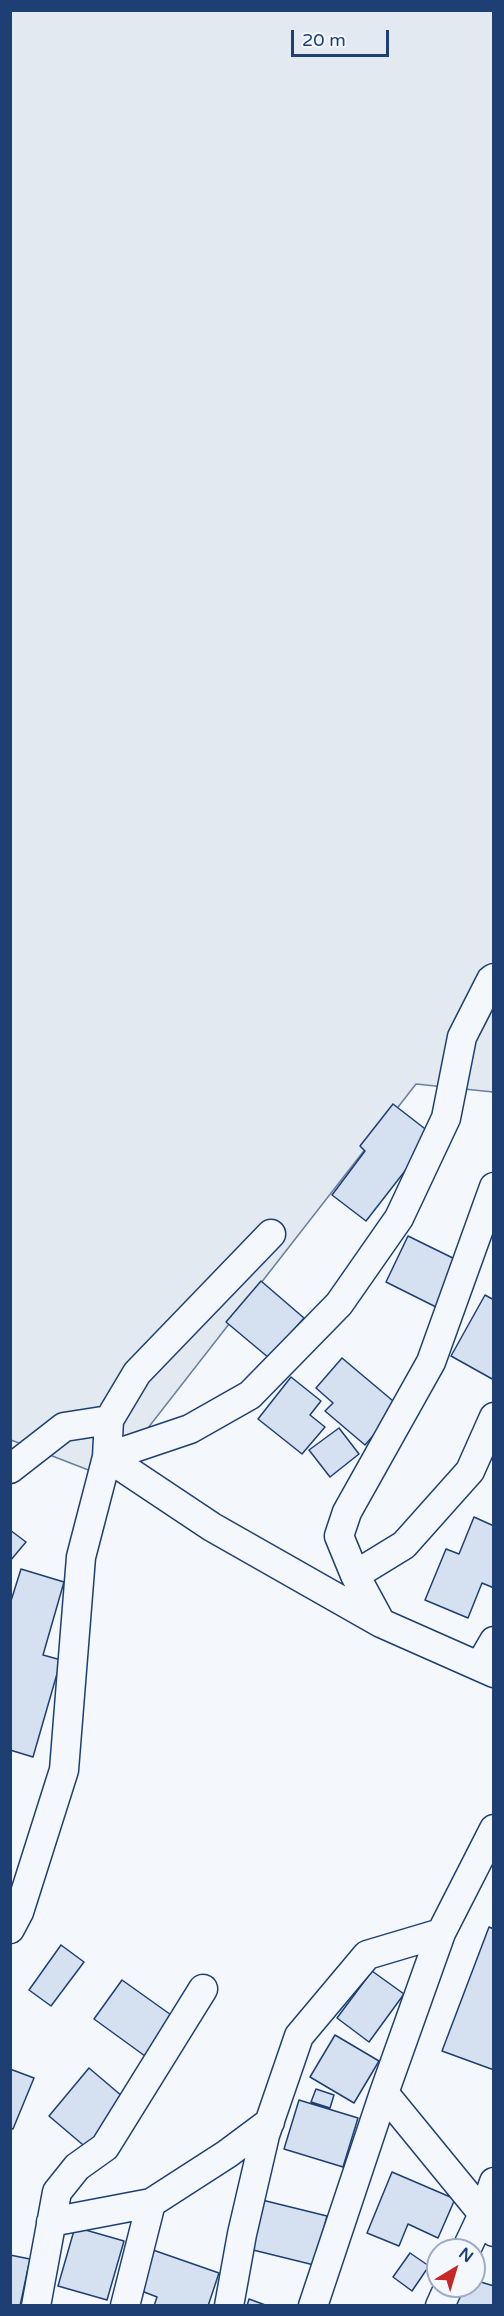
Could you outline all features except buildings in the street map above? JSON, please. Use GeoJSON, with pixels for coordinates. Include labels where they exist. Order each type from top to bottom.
{"type":"FeatureCollection","features":[{"type":"Feature","properties":{"kind":"street"},"geometry":{"type":"LineString","coordinates":[[107,1457],[190,1429],[250,1395],[339,1304],[404,1208],[446,1118],[462,1037],[490,980],[494,978]]}},
{"type":"Feature","properties":{"kind":"street"},"geometry":{"type":"LineString","coordinates":[[381,1623],[355,1575],[339,1536],[347,1512],[431,1362],[494,1187]]}},
{"type":"Feature","properties":{"kind":"street"},"geometry":{"type":"LineString","coordinates":[[10,1929],[19,1912],[64,1770],[81,1557],[107,1457],[109,1420],[137,1373],[271,1234]]}},
{"type":"Feature","properties":{"kind":"street"},"geometry":{"type":"LineString","coordinates":[[355,1575],[404,1545],[470,1471],[494,1417]]}},
{"type":"Feature","properties":{"kind":"street"},"geometry":{"type":"LineString","coordinates":[[10,1469],[64,1427],[109,1420]]}},
{"type":"Feature","properties":{"kind":"street"},"geometry":{"type":"LineString","coordinates":[[107,1457],[212,1527],[381,1623],[489,1660]]}},
{"type":"Feature","properties":{"kind":"street"},"geometry":{"type":"LineString","coordinates":[[313,2306],[384,2093],[441,1933],[494,1829]]}},
{"type":"Feature","properties":{"kind":"street"},"geometry":{"type":"LineString","coordinates":[[229,2306],[242,2234],[270,2122],[299,2036],[367,1955],[441,1933]]}},
{"type":"Feature","properties":{"kind":"street"},"geometry":{"type":"LineString","coordinates":[[36,2306],[57,2192],[77,2167],[105,2147],[203,1989]]}},
{"type":"Feature","properties":{"kind":"street"},"geometry":{"type":"LineString","coordinates":[[384,2093],[488,2223]]}},
{"type":"Feature","properties":{"kind":"street"},"geometry":{"type":"LineString","coordinates":[[51,2222],[151,2203],[227,2154],[270,2122]]}},
{"type":"Feature","properties":{"kind":"street"},"geometry":{"type":"LineString","coordinates":[[476,2238],[488,2223],[494,2182]]}},
{"type":"Feature","properties":{"kind":"street"},"geometry":{"type":"LineString","coordinates":[[125,2306],[151,2203]]}},
{"type":"Feature","properties":{"kind":"shaded area"},"geometry":{"type":"Polygon","coordinates":[[[10,11],[493,11],[493,1092],[416,1084],[109,1478],[11,1440],[10,11]]]}}]}
